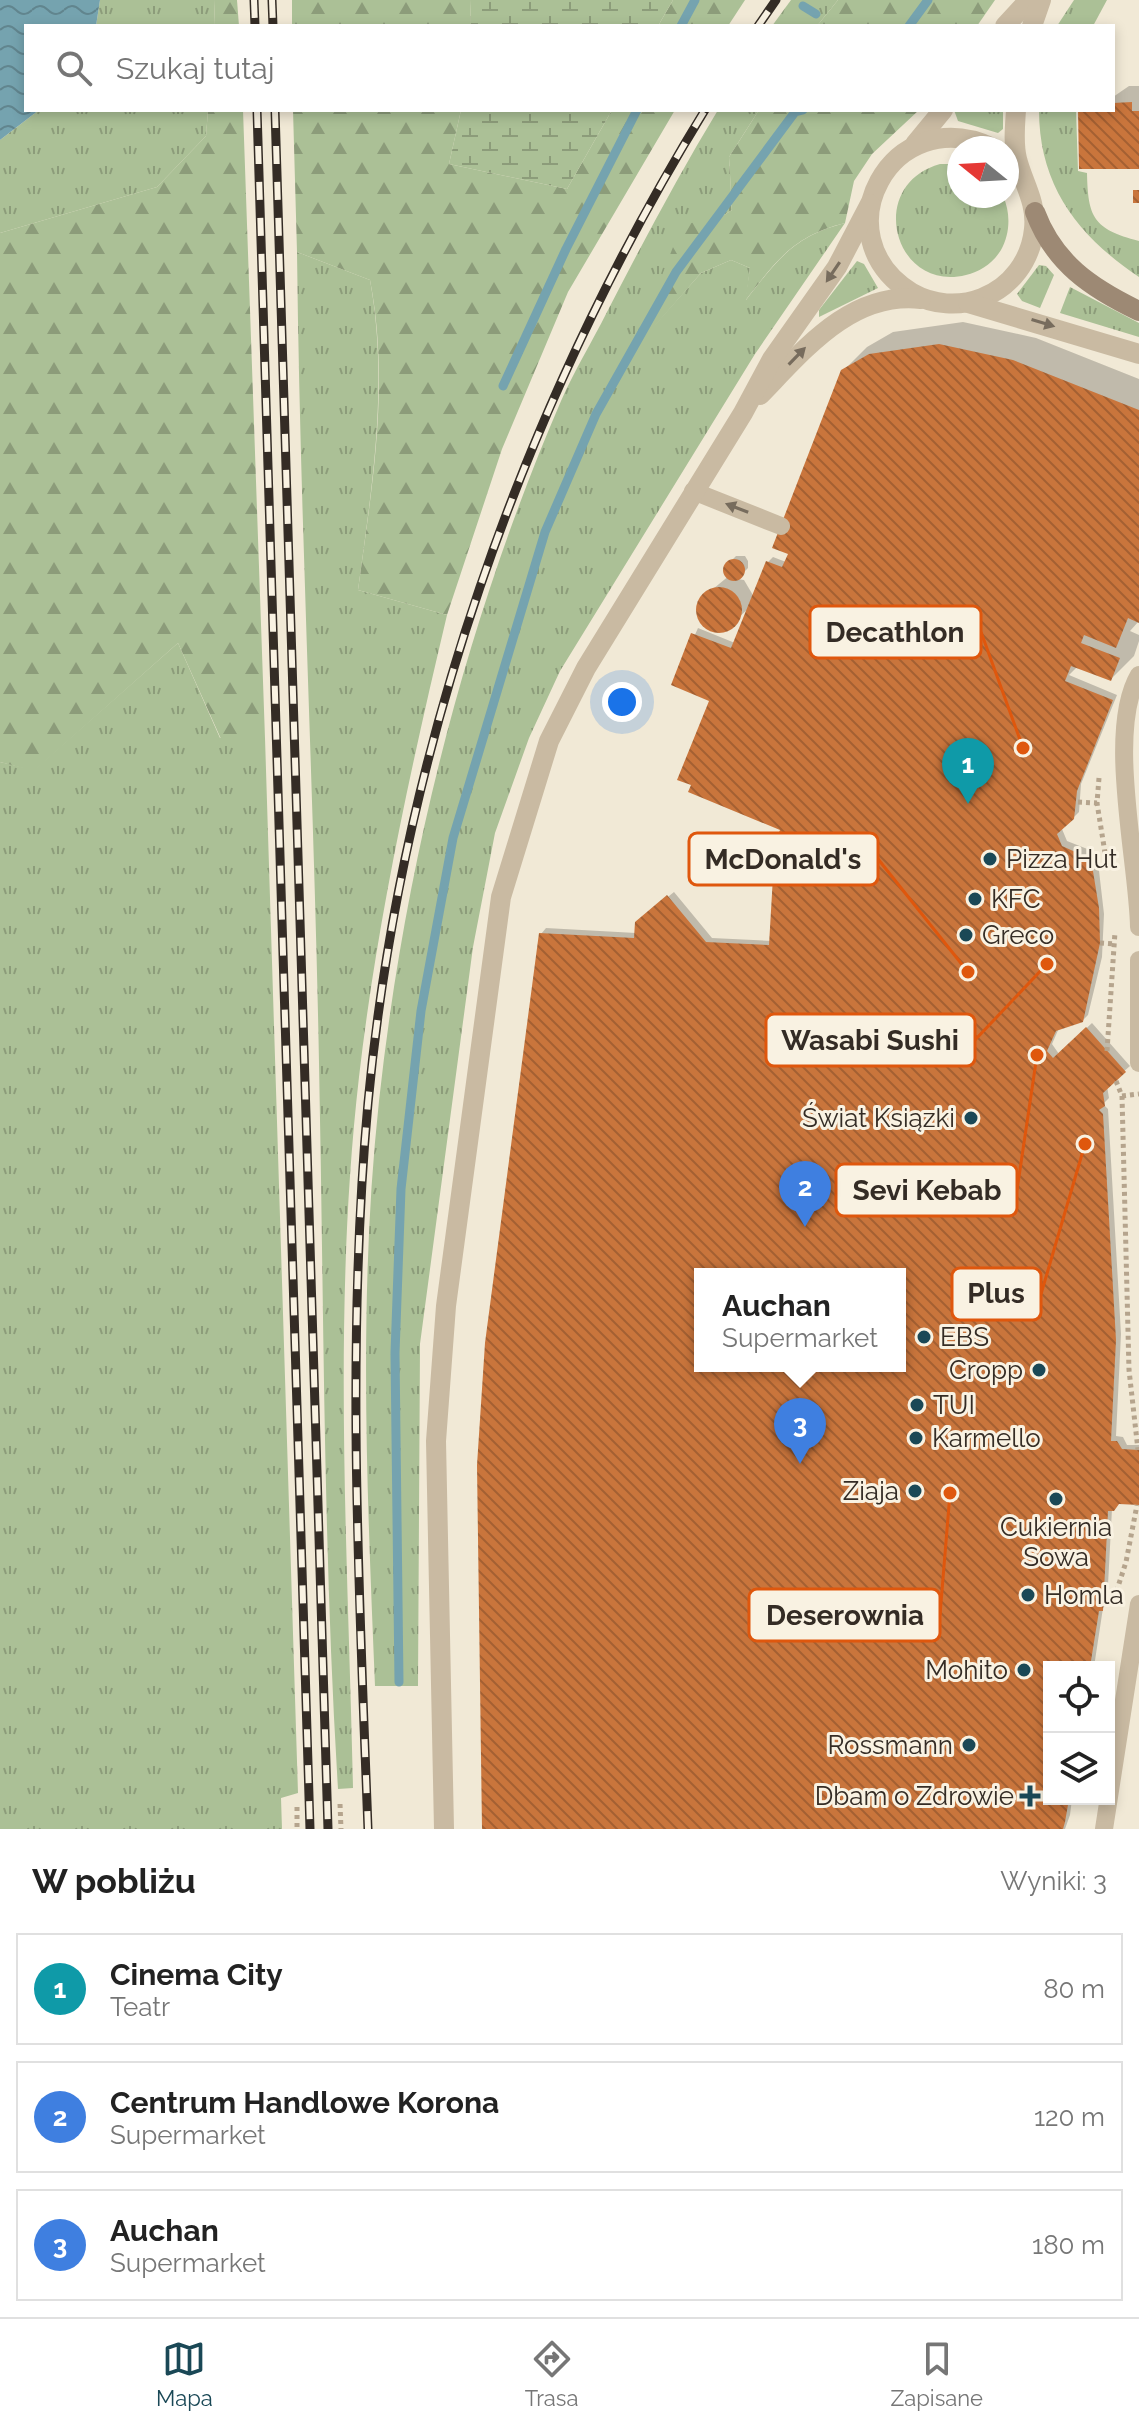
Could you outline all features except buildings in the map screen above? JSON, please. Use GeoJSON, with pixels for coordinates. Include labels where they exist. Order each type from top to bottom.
{"type":"FeatureCollection","features":[{"type":"Feature","properties":{"kind":"main road"},"geometry":{"type":"LineString","coordinates":[[1035,212],[1046,241],[1068,267],[1139,311]]}},
{"type":"Feature","properties":{"kind":"street"},"geometry":{"type":"LineString","coordinates":[[1007,24],[1029,0]]}},
{"type":"Feature","properties":{"kind":"street"},"geometry":{"type":"LineString","coordinates":[[1033,24],[1041,0]]}},
{"type":"Feature","properties":{"kind":"street"},"geometry":{"type":"LineString","coordinates":[[910,148],[942,112]]}},
{"type":"Feature","properties":{"kind":"street"},"geometry":{"type":"LineString","coordinates":[[968,303],[1000,289],[1014,276],[1030,246],[1035,212],[1015,144],[1016,112]]}},
{"type":"Feature","properties":{"kind":"street"},"geometry":{"type":"LineString","coordinates":[[444,1829],[436,1441],[446,1306],[501,897],[549,741],[586,668],[743,413],[772,359],[848,249],[885,171],[896,156],[922,141],[947,137]]}},
{"type":"Feature","properties":{"kind":"street"},"geometry":{"type":"LineString","coordinates":[[1019,173],[1025,180]]}},
{"type":"Feature","properties":{"kind":"street"},"geometry":{"type":"LineString","coordinates":[[870,204],[870,238],[884,267],[903,288],[927,300]]}},
{"type":"Feature","properties":{"kind":"street"},"geometry":{"type":"LineString","coordinates":[[743,413],[809,345],[850,313],[891,300],[968,303],[1139,354]]}},
{"type":"Feature","properties":{"kind":"lane"},"geometry":{"type":"LineString","coordinates":[[693,491],[781,526]]}},
{"type":"Feature","properties":{"kind":"lane"},"geometry":{"type":"LineString","coordinates":[[1139,675],[1129,691],[1133,719],[1139,927]]}},
{"type":"Feature","properties":{"kind":"lane"},"geometry":{"type":"LineString","coordinates":[[1139,960],[1139,1063]]}},
{"type":"Feature","properties":{"kind":"lane"},"geometry":{"type":"LineString","coordinates":[[1104,1829],[1139,1604]]}},
{"type":"Feature","properties":{"kind":"path"},"geometry":{"type":"LineString","coordinates":[[1100,772],[1097,803],[1108,873]]}},
{"type":"Feature","properties":{"kind":"path"},"geometry":{"type":"LineString","coordinates":[[1078,802],[1097,803]]}},
{"type":"Feature","properties":{"kind":"path"},"geometry":{"type":"LineString","coordinates":[[1107,1051],[1115,929]]}},
{"type":"Feature","properties":{"kind":"path"},"geometry":{"type":"LineString","coordinates":[[1100,943],[1114,944]]}},
{"type":"Feature","properties":{"kind":"path"},"geometry":{"type":"LineString","coordinates":[[1116,1081],[1122,1096],[1129,1370],[1138,1450]]}},
{"type":"Feature","properties":{"kind":"path"},"geometry":{"type":"LineString","coordinates":[[1122,1096],[1139,1094]]}},
{"type":"Feature","properties":{"kind":"path"},"geometry":{"type":"LineString","coordinates":[[1111,1613],[1116,1586],[1126,1562],[1137,1505]]}},
{"type":"Feature","properties":{"kind":"path"},"geometry":{"type":"LineString","coordinates":[[340,1804],[341,1829]]}},
{"type":"Feature","properties":{"kind":"path"},"geometry":{"type":"LineString","coordinates":[[297,1807],[297,1829]]}},
{"type":"Feature","properties":{"kind":"green space"},"geometry":{"type":"Polygon","coordinates":[[[100,0],[214,0],[215,24],[96,24],[100,0]]]}},
{"type":"Feature","properties":{"kind":"green space"},"geometry":{"type":"Polygon","coordinates":[[[214,0],[237,0],[239,24],[215,24],[214,0]]]}},
{"type":"Feature","properties":{"kind":"green space"},"geometry":{"type":"Polygon","coordinates":[[[292,0],[470,0],[471,24],[292,24],[292,0]]]}},
{"type":"Feature","properties":{"kind":"green space"},"geometry":{"type":"Polygon","coordinates":[[[470,0],[673,0],[659,24],[471,24],[470,0]]]}},
{"type":"Feature","properties":{"kind":"green space"},"geometry":{"type":"Polygon","coordinates":[[[673,0],[745,0],[729,24],[659,24],[673,0]]]}},
{"type":"Feature","properties":{"kind":"green space"},"geometry":{"type":"Polygon","coordinates":[[[791,0],[838,0],[819,24],[773,24],[791,0]]]}},
{"type":"Feature","properties":{"kind":"green space"},"geometry":{"type":"Polygon","coordinates":[[[838,0],[995,0],[978,24],[819,24],[838,0]]]}},
{"type":"Feature","properties":{"kind":"green space"},"geometry":{"type":"Polygon","coordinates":[[[1074,0],[1107,0],[1094,24],[1058,24],[1074,0]]]}},
{"type":"Feature","properties":{"kind":"green space"},"geometry":{"type":"Polygon","coordinates":[[[36,112],[208,112],[206,136],[157,187],[0,233],[0,140],[36,112]]]}},
{"type":"Feature","properties":{"kind":"green space"},"geometry":{"type":"Polygon","coordinates":[[[208,112],[243,112],[265,738],[221,739],[178,643],[34,771],[0,762],[0,233],[157,187],[206,136],[208,112]]]}},
{"type":"Feature","properties":{"kind":"green space"},"geometry":{"type":"Polygon","coordinates":[[[293,112],[461,112],[449,164],[567,189],[611,112],[674,112],[568,292],[502,449],[447,615],[358,590],[369,513],[379,397],[376,319],[370,280],[297,252],[293,112]]]}},
{"type":"Feature","properties":{"kind":"green space"},"geometry":{"type":"Polygon","coordinates":[[[461,112],[611,112],[567,189],[449,164],[461,112]]]}},
{"type":"Feature","properties":{"kind":"green space"},"geometry":{"type":"Polygon","coordinates":[[[717,112],[758,112],[729,157],[732,210],[716,220],[654,326],[701,273],[731,260],[750,268],[746,300],[788,251],[812,235],[845,223],[755,354],[560,671],[529,738],[495,833],[473,947],[420,1344],[418,1686],[375,1686],[366,1394],[372,1174],[390,1011],[423,832],[469,656],[527,484],[577,368],[717,112]]]}},
{"type":"Feature","properties":{"kind":"green space"},"geometry":{"type":"Polygon","coordinates":[[[758,112],[917,112],[872,154],[854,181],[845,223],[812,235],[787,252],[745,301],[750,268],[731,260],[701,273],[653,328],[659,283],[682,224],[716,220],[732,210],[729,157],[758,112]]]}},
{"type":"Feature","properties":{"kind":"green space"},"geometry":{"type":"Polygon","coordinates":[[[955,112],[1003,112],[1003,129],[998,133],[958,121],[955,112]]]}},
{"type":"Feature","properties":{"kind":"green space"},"geometry":{"type":"Polygon","coordinates":[[[1039,112],[1076,112],[1078,171],[1087,173],[1092,211],[1096,219],[1112,232],[1139,241],[1139,277],[1098,244],[1066,207],[1046,162],[1039,112]]]}},
{"type":"Feature","properties":{"kind":"green space"},"geometry":{"type":"Polygon","coordinates":[[[940,164],[947,164],[947,208],[1007,208],[1008,230],[1004,244],[986,266],[966,275],[941,276],[921,268],[906,253],[898,234],[896,213],[902,193],[917,176],[940,164]]]}},
{"type":"Feature","properties":{"kind":"green space"},"geometry":{"type":"Polygon","coordinates":[[[297,252],[370,280],[376,319],[378,397],[373,474],[358,590],[447,615],[385,902],[359,1077],[351,1165],[344,1343],[353,1788],[338,1789],[327,1517],[317,962],[297,252]]]}},
{"type":"Feature","properties":{"kind":"green space"},"geometry":{"type":"Polygon","coordinates":[[[857,261],[864,264],[878,288],[819,317],[819,310],[857,261]]]}},
{"type":"Feature","properties":{"kind":"green space"},"geometry":{"type":"Polygon","coordinates":[[[1039,265],[1046,266],[1054,275],[1040,308],[1022,301],[1017,294],[1039,265]]]}},
{"type":"Feature","properties":{"kind":"green space"},"geometry":{"type":"Polygon","coordinates":[[[1070,287],[1139,323],[1139,337],[1060,313],[1070,287]]]}},
{"type":"Feature","properties":{"kind":"green space"},"geometry":{"type":"Polygon","coordinates":[[[178,643],[220,738],[265,738],[298,1793],[281,1798],[282,1829],[0,1829],[0,762],[34,770],[178,643]]]}},
{"type":"Feature","properties":{"kind":"water"},"geometry":{"type":"Polygon","coordinates":[[[0,0],[100,0],[96,24],[24,24],[24,112],[36,112],[0,140],[0,0]]]}},
{"type":"Feature","properties":{"kind":"waterway"},"geometry":{"type":"LineString","coordinates":[[682,24],[695,0]]}},
{"type":"Feature","properties":{"kind":"waterway"},"geometry":{"type":"LineString","coordinates":[[910,24],[928,0]]}},
{"type":"Feature","properties":{"kind":"waterway"},"geometry":{"type":"LineString","coordinates":[[803,6],[816,14]]}},
{"type":"Feature","properties":{"kind":"waterway"},"geometry":{"type":"LineString","coordinates":[[503,386],[566,249],[636,112]]}},
{"type":"Feature","properties":{"kind":"waterway"},"geometry":{"type":"LineString","coordinates":[[399,1682],[395,1353],[401,1189],[421,1011],[453,838],[545,532],[596,414],[676,272],[795,112]]}},
{"type":"Feature","properties":{"kind":"railway"},"geometry":{"type":"LineString","coordinates":[[254,0],[255,24]]}},
{"type":"Feature","properties":{"kind":"railway"},"geometry":{"type":"LineString","coordinates":[[272,0],[273,24]]}},
{"type":"Feature","properties":{"kind":"railway"},"geometry":{"type":"LineString","coordinates":[[759,24],[776,0]]}},
{"type":"Feature","properties":{"kind":"railway"},"geometry":{"type":"LineString","coordinates":[[257,112],[310,1829]]}},
{"type":"Feature","properties":{"kind":"railway"},"geometry":{"type":"LineString","coordinates":[[275,112],[328,1829]]}},
{"type":"Feature","properties":{"kind":"railway"},"geometry":{"type":"LineString","coordinates":[[368,1829],[356,1466],[357,1284],[368,1103],[384,972],[409,842],[441,714],[480,587],[526,463],[579,342],[639,224],[704,112]]}},
{"type":"Feature","properties":{"kind":"place","name":"Decathlon"},"geometry":{"type":"Point","coordinates":[1023,748]}},
{"type":"Feature","properties":{"kind":"place","name":"Cinema City"},"geometry":{"type":"Point","coordinates":[968,804]}},
{"type":"Feature","properties":{"kind":"place","name":"Pizza Hut"},"geometry":{"type":"Point","coordinates":[990,859]}},
{"type":"Feature","properties":{"kind":"place","name":"KFC"},"geometry":{"type":"Point","coordinates":[975,899]}},
{"type":"Feature","properties":{"kind":"place","name":"Greco"},"geometry":{"type":"Point","coordinates":[966,935]}},
{"type":"Feature","properties":{"kind":"place","name":"Wasabi Sushi"},"geometry":{"type":"Point","coordinates":[1047,964]}},
{"type":"Feature","properties":{"kind":"place","name":"McDonald's"},"geometry":{"type":"Point","coordinates":[968,972]}},
{"type":"Feature","properties":{"kind":"place","name":"Sevi Kebab"},"geometry":{"type":"Point","coordinates":[1037,1055]}},
{"type":"Feature","properties":{"kind":"place","name":"Świat Ksiązki"},"geometry":{"type":"Point","coordinates":[971,1118]}},
{"type":"Feature","properties":{"kind":"place","name":"Plus"},"geometry":{"type":"Point","coordinates":[1085,1144]}},
{"type":"Feature","properties":{"kind":"place","name":"Centrum Handlowe Korona"},"geometry":{"type":"Point","coordinates":[805,1227]}},
{"type":"Feature","properties":{"kind":"place","name":"EBS"},"geometry":{"type":"Point","coordinates":[924,1337]}},
{"type":"Feature","properties":{"kind":"place","name":"Cropp"},"geometry":{"type":"Point","coordinates":[1039,1370]}},
{"type":"Feature","properties":{"kind":"place","name":"TUI"},"geometry":{"type":"Point","coordinates":[917,1405]}},
{"type":"Feature","properties":{"kind":"place","name":"Karmello"},"geometry":{"type":"Point","coordinates":[916,1438]}},
{"type":"Feature","properties":{"kind":"place","name":"Auchan"},"geometry":{"type":"Point","coordinates":[800,1464]}},
{"type":"Feature","properties":{"kind":"place","name":"Ziaja"},"geometry":{"type":"Point","coordinates":[915,1491]}},
{"type":"Feature","properties":{"kind":"place","name":"Deserownia"},"geometry":{"type":"Point","coordinates":[950,1493]}},
{"type":"Feature","properties":{"kind":"place","name":"Cukiernia Sowa"},"geometry":{"type":"Point","coordinates":[1056,1499]}},
{"type":"Feature","properties":{"kind":"place","name":"Homla"},"geometry":{"type":"Point","coordinates":[1028,1595]}},
{"type":"Feature","properties":{"kind":"place","name":"Mohito"},"geometry":{"type":"Point","coordinates":[1024,1670]}},
{"type":"Feature","properties":{"kind":"place","name":"Rossmann"},"geometry":{"type":"Point","coordinates":[969,1745]}},
{"type":"Feature","properties":{"kind":"place","name":"Dbam o Zdrowie"},"geometry":{"type":"Point","coordinates":[1030,1796]}}]}
